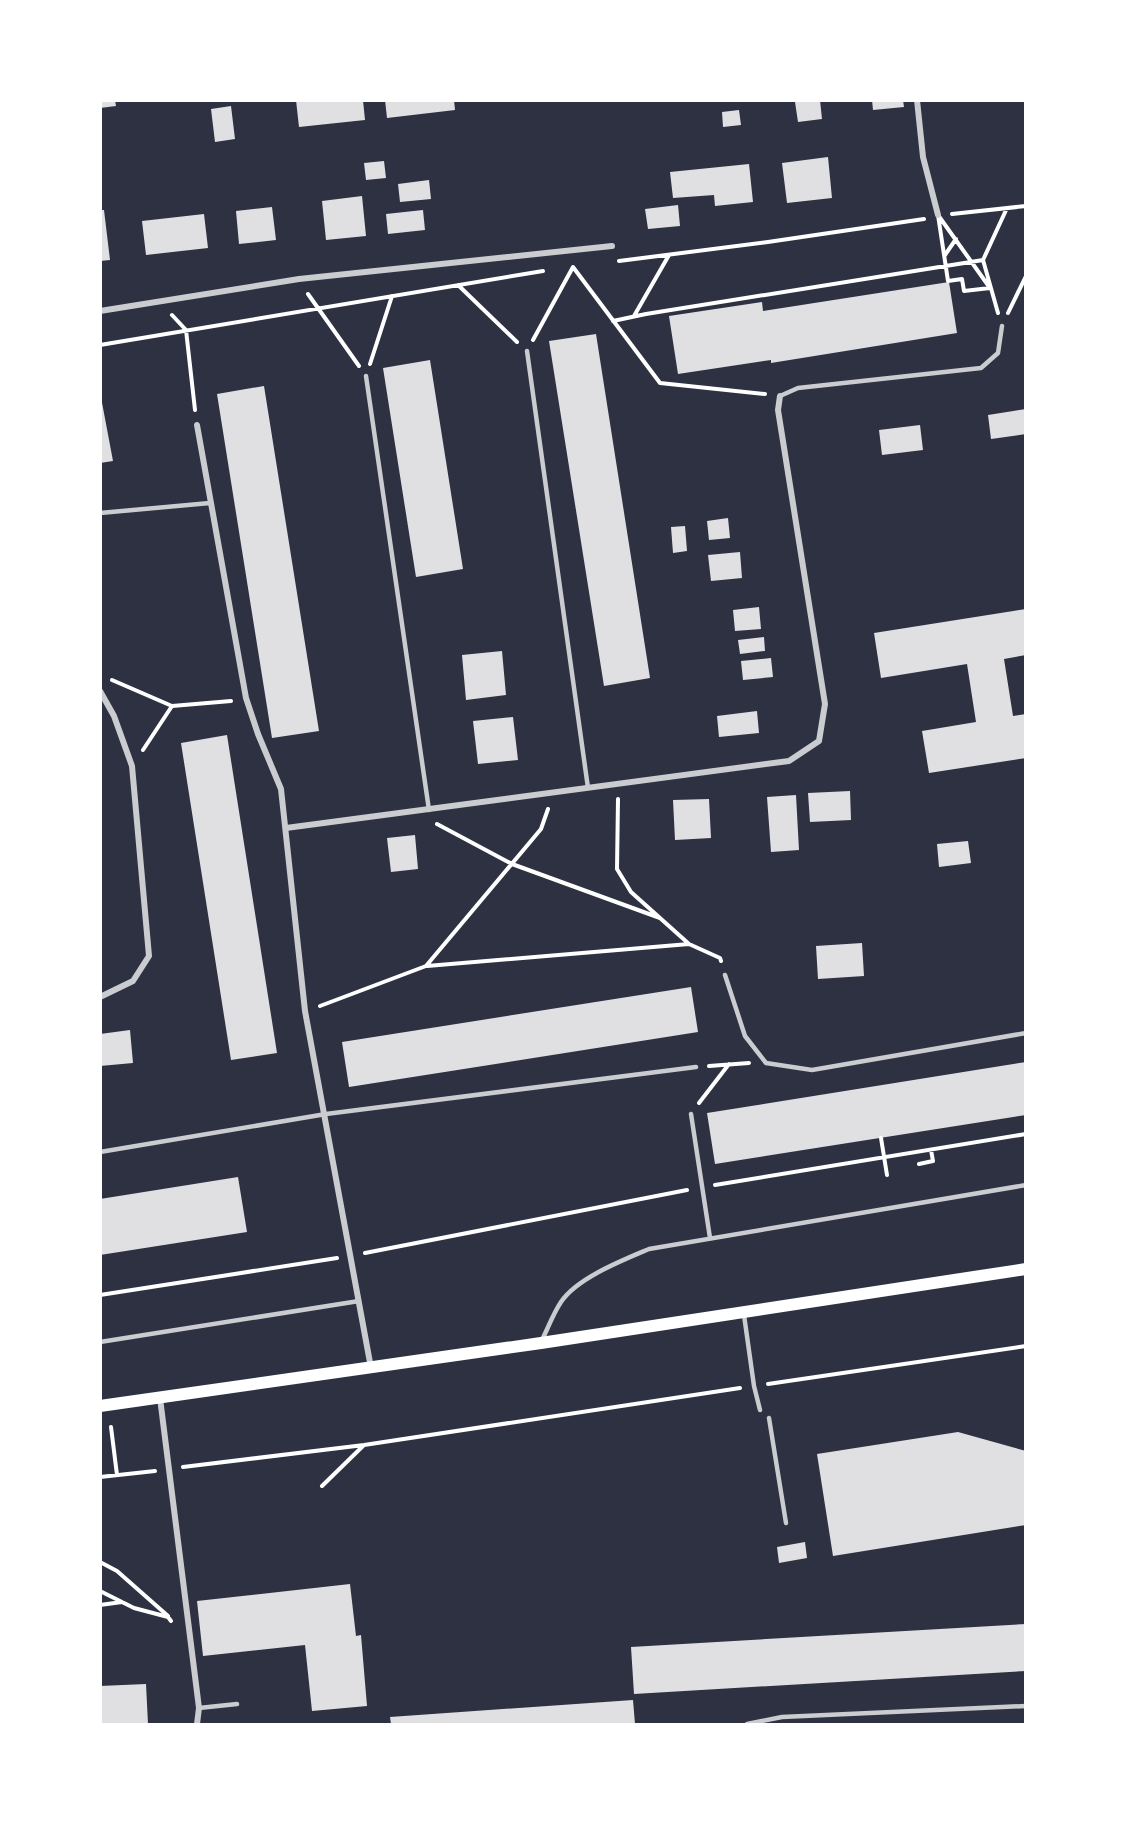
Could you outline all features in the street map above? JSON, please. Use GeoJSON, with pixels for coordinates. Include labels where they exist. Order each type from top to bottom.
{"type":"FeatureCollection","features":[{"type":"Feature","properties":{"kind":"main road"},"geometry":{"type":"LineString","coordinates":[[100,1406],[541,1343],[1026,1269]]}},
{"type":"Feature","properties":{"kind":"street"},"geometry":{"type":"LineString","coordinates":[[917,100],[923,157],[938,215]]}},
{"type":"Feature","properties":{"kind":"street"},"geometry":{"type":"LineString","coordinates":[[100,310],[299,279],[612,246]]}},
{"type":"Feature","properties":{"kind":"street"},"geometry":{"type":"LineString","coordinates":[[286,828],[789,761],[819,741],[825,705],[778,410],[780,396]]}},
{"type":"Feature","properties":{"kind":"street"},"geometry":{"type":"LineString","coordinates":[[197,425],[246,698],[281,789],[305,1011],[326,1114],[371,1368]]}},
{"type":"Feature","properties":{"kind":"street"},"geometry":{"type":"LineString","coordinates":[[100,691],[114,716],[132,766],[149,956],[133,981],[100,997]]}},
{"type":"Feature","properties":{"kind":"street"},"geometry":{"type":"LineString","coordinates":[[160,1398],[199,1708],[197,1725]]}},
{"type":"Feature","properties":{"kind":"lane"},"geometry":{"type":"LineString","coordinates":[[780,396],[798,388],[981,368],[998,353],[1002,326]]}},
{"type":"Feature","properties":{"kind":"lane"},"geometry":{"type":"LineString","coordinates":[[527,351],[588,788]]}},
{"type":"Feature","properties":{"kind":"lane"},"geometry":{"type":"LineString","coordinates":[[366,376],[429,810]]}},
{"type":"Feature","properties":{"kind":"lane"},"geometry":{"type":"LineString","coordinates":[[100,513],[210,503]]}},
{"type":"Feature","properties":{"kind":"lane"},"geometry":{"type":"LineString","coordinates":[[725,975],[745,1036],[766,1063],[812,1070],[1026,1033]]}},
{"type":"Feature","properties":{"kind":"lane"},"geometry":{"type":"LineString","coordinates":[[100,1152],[326,1114],[696,1067]]}},
{"type":"Feature","properties":{"kind":"lane"},"geometry":{"type":"LineString","coordinates":[[691,1114],[710,1238]]}},
{"type":"Feature","properties":{"kind":"lane"},"geometry":{"type":"LineString","coordinates":[[541,1343],[562,1301],[583,1282],[649,1249],[1026,1185]]}},
{"type":"Feature","properties":{"kind":"lane"},"geometry":{"type":"LineString","coordinates":[[100,1342],[359,1301]]}},
{"type":"Feature","properties":{"kind":"lane"},"geometry":{"type":"LineString","coordinates":[[744,1312],[754,1386],[760,1410]]}},
{"type":"Feature","properties":{"kind":"lane"},"geometry":{"type":"LineString","coordinates":[[769,1418],[786,1523]]}},
{"type":"Feature","properties":{"kind":"lane"},"geometry":{"type":"LineString","coordinates":[[199,1708],[237,1704]]}},
{"type":"Feature","properties":{"kind":"lane"},"geometry":{"type":"LineString","coordinates":[[747,1725],[782,1717],[1026,1706]]}},
{"type":"Feature","properties":{"kind":"path"},"geometry":{"type":"LineString","coordinates":[[613,261],[768,242],[938,215],[1026,206]]}},
{"type":"Feature","properties":{"kind":"path"},"geometry":{"type":"LineString","coordinates":[[1002,326],[983,260],[1007,208]]}},
{"type":"Feature","properties":{"kind":"path"},"geometry":{"type":"LineString","coordinates":[[938,215],[990,288]]}},
{"type":"Feature","properties":{"kind":"path"},"geometry":{"type":"LineString","coordinates":[[938,215],[948,281],[962,279],[964,291],[990,288]]}},
{"type":"Feature","properties":{"kind":"path"},"geometry":{"type":"LineString","coordinates":[[945,256],[956,239]]}},
{"type":"Feature","properties":{"kind":"path"},"geometry":{"type":"LineString","coordinates":[[633,317],[670,254]]}},
{"type":"Feature","properties":{"kind":"path"},"geometry":{"type":"LineString","coordinates":[[613,321],[983,260]]}},
{"type":"Feature","properties":{"kind":"path"},"geometry":{"type":"LineString","coordinates":[[561,268],[583,265]]}},
{"type":"Feature","properties":{"kind":"path"},"geometry":{"type":"LineString","coordinates":[[573,267],[660,384],[780,396]]}},
{"type":"Feature","properties":{"kind":"path"},"geometry":{"type":"LineString","coordinates":[[458,285],[527,351],[573,267]]}},
{"type":"Feature","properties":{"kind":"path"},"geometry":{"type":"LineString","coordinates":[[100,345],[550,270]]}},
{"type":"Feature","properties":{"kind":"path"},"geometry":{"type":"LineString","coordinates":[[1002,326],[1026,276]]}},
{"type":"Feature","properties":{"kind":"path"},"geometry":{"type":"LineString","coordinates":[[299,279],[317,309],[366,376]]}},
{"type":"Feature","properties":{"kind":"path"},"geometry":{"type":"LineString","coordinates":[[366,376],[392,296]]}},
{"type":"Feature","properties":{"kind":"path"},"geometry":{"type":"LineString","coordinates":[[161,302],[186,330],[197,425]]}},
{"type":"Feature","properties":{"kind":"path"},"geometry":{"type":"LineString","coordinates":[[111,680],[172,706],[213,703]]}},
{"type":"Feature","properties":{"kind":"path"},"geometry":{"type":"LineString","coordinates":[[132,766],[172,706]]}},
{"type":"Feature","properties":{"kind":"path"},"geometry":{"type":"LineString","coordinates":[[618,784],[617,868],[631,892],[689,945],[720,958],[725,975]]}},
{"type":"Feature","properties":{"kind":"path"},"geometry":{"type":"LineString","coordinates":[[426,966],[541,829],[553,793]]}},
{"type":"Feature","properties":{"kind":"path"},"geometry":{"type":"LineString","coordinates":[[429,810],[431,821],[512,864],[660,918]]}},
{"type":"Feature","properties":{"kind":"path"},"geometry":{"type":"LineString","coordinates":[[305,1011],[426,966],[689,945]]}},
{"type":"Feature","properties":{"kind":"path"},"geometry":{"type":"LineString","coordinates":[[691,1114],[729,1063]]}},
{"type":"Feature","properties":{"kind":"path"},"geometry":{"type":"LineString","coordinates":[[719,1184],[1026,1134]]}},
{"type":"Feature","properties":{"kind":"path"},"geometry":{"type":"LineString","coordinates":[[881,1138],[887,1175]]}},
{"type":"Feature","properties":{"kind":"path"},"geometry":{"type":"LineString","coordinates":[[919,1164],[933,1161],[931,1150]]}},
{"type":"Feature","properties":{"kind":"path"},"geometry":{"type":"LineString","coordinates":[[100,1295],[350,1256],[702,1187]]}},
{"type":"Feature","properties":{"kind":"path"},"geometry":{"type":"LineString","coordinates":[[100,1477],[364,1445],[1026,1346]]}},
{"type":"Feature","properties":{"kind":"path"},"geometry":{"type":"LineString","coordinates":[[111,1427],[117,1475]]}},
{"type":"Feature","properties":{"kind":"path"},"geometry":{"type":"LineString","coordinates":[[322,1486],[364,1445]]}},
{"type":"Feature","properties":{"kind":"path"},"geometry":{"type":"LineString","coordinates":[[100,1562],[117,1571],[168,1617],[173,1625]]}},
{"type":"Feature","properties":{"kind":"path"},"geometry":{"type":"LineString","coordinates":[[100,1592],[134,1608],[168,1617]]}},
{"type":"Feature","properties":{"kind":"path"},"geometry":{"type":"LineString","coordinates":[[100,1605],[123,1602]]}},
{"type":"Feature","properties":{"kind":"building"},"geometry":{"type":"Polygon","coordinates":[[[100,100],[115,100],[116,106],[100,108],[100,100]]]}},
{"type":"Feature","properties":{"kind":"building"},"geometry":{"type":"Polygon","coordinates":[[[296,100],[363,100],[365,120],[299,127],[296,100]]]}},
{"type":"Feature","properties":{"kind":"building"},"geometry":{"type":"Polygon","coordinates":[[[385,100],[454,100],[455,110],[387,118],[385,100]]]}},
{"type":"Feature","properties":{"kind":"building"},"geometry":{"type":"Polygon","coordinates":[[[820,100],[822,119],[798,122],[795,102],[820,100]]]}},
{"type":"Feature","properties":{"kind":"building"},"geometry":{"type":"Polygon","coordinates":[[[872,100],[903,100],[904,107],[873,110],[872,100]]]}},
{"type":"Feature","properties":{"kind":"building"},"geometry":{"type":"Polygon","coordinates":[[[231,106],[235,139],[215,142],[211,109],[231,106]]]}},
{"type":"Feature","properties":{"kind":"building"},"geometry":{"type":"Polygon","coordinates":[[[739,110],[741,125],[723,127],[722,112],[739,110]]]}},
{"type":"Feature","properties":{"kind":"building"},"geometry":{"type":"Polygon","coordinates":[[[828,157],[832,198],[787,203],[782,163],[828,157]]]}},
{"type":"Feature","properties":{"kind":"building"},"geometry":{"type":"Polygon","coordinates":[[[384,161],[386,178],[366,180],[364,163],[384,161]]]}},
{"type":"Feature","properties":{"kind":"building"},"geometry":{"type":"Polygon","coordinates":[[[749,164],[753,202],[715,206],[714,195],[673,198],[670,172],[749,164]]]}},
{"type":"Feature","properties":{"kind":"building"},"geometry":{"type":"Polygon","coordinates":[[[429,180],[431,199],[400,202],[398,184],[429,180]]]}},
{"type":"Feature","properties":{"kind":"building"},"geometry":{"type":"Polygon","coordinates":[[[362,196],[366,236],[326,240],[322,201],[362,196]]]}},
{"type":"Feature","properties":{"kind":"building"},"geometry":{"type":"Polygon","coordinates":[[[678,205],[680,226],[648,229],[645,209],[678,205]]]}},
{"type":"Feature","properties":{"kind":"building"},"geometry":{"type":"Polygon","coordinates":[[[272,207],[276,240],[239,244],[236,211],[272,207]]]}},
{"type":"Feature","properties":{"kind":"building"},"geometry":{"type":"Polygon","coordinates":[[[100,210],[104,210],[110,260],[100,261],[100,210]]]}},
{"type":"Feature","properties":{"kind":"building"},"geometry":{"type":"Polygon","coordinates":[[[423,210],[425,230],[388,234],[386,214],[423,210]]]}},
{"type":"Feature","properties":{"kind":"building"},"geometry":{"type":"Polygon","coordinates":[[[204,214],[208,248],[146,255],[142,221],[204,214]]]}},
{"type":"Feature","properties":{"kind":"building"},"geometry":{"type":"Polygon","coordinates":[[[949,282],[957,333],[771,363],[771,360],[678,374],[669,316],[762,302],[763,311],[949,282]]]}},
{"type":"Feature","properties":{"kind":"building"},"geometry":{"type":"Polygon","coordinates":[[[596,334],[650,678],[604,686],[549,341],[596,334]]]}},
{"type":"Feature","properties":{"kind":"building"},"geometry":{"type":"Polygon","coordinates":[[[430,360],[463,569],[416,577],[383,368],[430,360]]]}},
{"type":"Feature","properties":{"kind":"building"},"geometry":{"type":"Polygon","coordinates":[[[264,386],[319,731],[272,738],[217,394],[264,386]]]}},
{"type":"Feature","properties":{"kind":"building"},"geometry":{"type":"Polygon","coordinates":[[[100,392],[113,461],[100,463],[100,392]]]}},
{"type":"Feature","properties":{"kind":"building"},"geometry":{"type":"Polygon","coordinates":[[[1026,409],[1026,434],[991,439],[988,415],[1026,409]]]}},
{"type":"Feature","properties":{"kind":"building"},"geometry":{"type":"Polygon","coordinates":[[[920,425],[923,450],[882,455],[879,430],[920,425]]]}},
{"type":"Feature","properties":{"kind":"building"},"geometry":{"type":"Polygon","coordinates":[[[728,518],[730,538],[709,540],[707,521],[728,518]]]}},
{"type":"Feature","properties":{"kind":"building"},"geometry":{"type":"Polygon","coordinates":[[[685,526],[687,551],[673,553],[671,527],[685,526]]]}},
{"type":"Feature","properties":{"kind":"building"},"geometry":{"type":"Polygon","coordinates":[[[740,552],[742,578],[711,581],[708,555],[740,552]]]}},
{"type":"Feature","properties":{"kind":"building"},"geometry":{"type":"Polygon","coordinates":[[[759,607],[761,629],[735,631],[733,610],[759,607]]]}},
{"type":"Feature","properties":{"kind":"building"},"geometry":{"type":"Polygon","coordinates":[[[1026,609],[1026,655],[1004,659],[1013,716],[1026,714],[1026,758],[929,773],[922,731],[976,722],[967,664],[881,678],[874,633],[1026,609]]]}},
{"type":"Feature","properties":{"kind":"building"},"geometry":{"type":"Polygon","coordinates":[[[764,637],[765,651],[740,654],[738,640],[764,637]]]}},
{"type":"Feature","properties":{"kind":"building"},"geometry":{"type":"Polygon","coordinates":[[[502,651],[506,695],[466,700],[462,655],[502,651]]]}},
{"type":"Feature","properties":{"kind":"building"},"geometry":{"type":"Polygon","coordinates":[[[771,658],[773,677],[743,680],[741,661],[771,658]]]}},
{"type":"Feature","properties":{"kind":"building"},"geometry":{"type":"Polygon","coordinates":[[[757,711],[759,733],[719,737],[717,716],[757,711]]]}},
{"type":"Feature","properties":{"kind":"building"},"geometry":{"type":"Polygon","coordinates":[[[513,717],[518,760],[478,764],[473,721],[513,717]]]}},
{"type":"Feature","properties":{"kind":"building"},"geometry":{"type":"Polygon","coordinates":[[[227,735],[277,1053],[231,1060],[181,743],[227,735]]]}},
{"type":"Feature","properties":{"kind":"building"},"geometry":{"type":"Polygon","coordinates":[[[850,791],[851,820],[810,822],[808,793],[850,791]]]}},
{"type":"Feature","properties":{"kind":"building"},"geometry":{"type":"Polygon","coordinates":[[[796,795],[799,850],[771,852],[767,797],[796,795]]]}},
{"type":"Feature","properties":{"kind":"building"},"geometry":{"type":"Polygon","coordinates":[[[709,799],[711,838],[675,840],[673,800],[709,799]]]}},
{"type":"Feature","properties":{"kind":"building"},"geometry":{"type":"Polygon","coordinates":[[[415,835],[418,869],[391,872],[387,838],[415,835]]]}},
{"type":"Feature","properties":{"kind":"building"},"geometry":{"type":"Polygon","coordinates":[[[968,841],[971,863],[939,867],[937,844],[968,841]]]}},
{"type":"Feature","properties":{"kind":"building"},"geometry":{"type":"Polygon","coordinates":[[[862,943],[864,976],[818,979],[816,946],[862,943]]]}},
{"type":"Feature","properties":{"kind":"building"},"geometry":{"type":"Polygon","coordinates":[[[691,987],[698,1032],[349,1087],[342,1042],[691,987]]]}},
{"type":"Feature","properties":{"kind":"building"},"geometry":{"type":"Polygon","coordinates":[[[130,1030],[133,1063],[100,1066],[100,1034],[130,1030]]]}},
{"type":"Feature","properties":{"kind":"building"},"geometry":{"type":"Polygon","coordinates":[[[1026,1062],[1026,1115],[715,1164],[707,1113],[1026,1062]]]}},
{"type":"Feature","properties":{"kind":"building"},"geometry":{"type":"Polygon","coordinates":[[[238,1177],[247,1232],[100,1255],[100,1199],[238,1177]]]}},
{"type":"Feature","properties":{"kind":"building"},"geometry":{"type":"Polygon","coordinates":[[[958,1432],[1026,1451],[1026,1525],[833,1556],[817,1454],[958,1432]]]}},
{"type":"Feature","properties":{"kind":"building"},"geometry":{"type":"Polygon","coordinates":[[[805,1542],[807,1558],[779,1563],[777,1547],[805,1542]]]}},
{"type":"Feature","properties":{"kind":"building"},"geometry":{"type":"Polygon","coordinates":[[[350,1584],[356,1636],[361,1635],[367,1706],[312,1711],[305,1645],[203,1656],[197,1601],[350,1584]]]}},
{"type":"Feature","properties":{"kind":"building"},"geometry":{"type":"Polygon","coordinates":[[[1026,1624],[1026,1671],[634,1694],[631,1647],[1026,1624]]]}},
{"type":"Feature","properties":{"kind":"building"},"geometry":{"type":"Polygon","coordinates":[[[146,1684],[148,1724],[100,1724],[100,1686],[146,1684]]]}},
{"type":"Feature","properties":{"kind":"building"},"geometry":{"type":"Polygon","coordinates":[[[633,1700],[635,1724],[391,1724],[390,1717],[633,1700]]]}}]}
